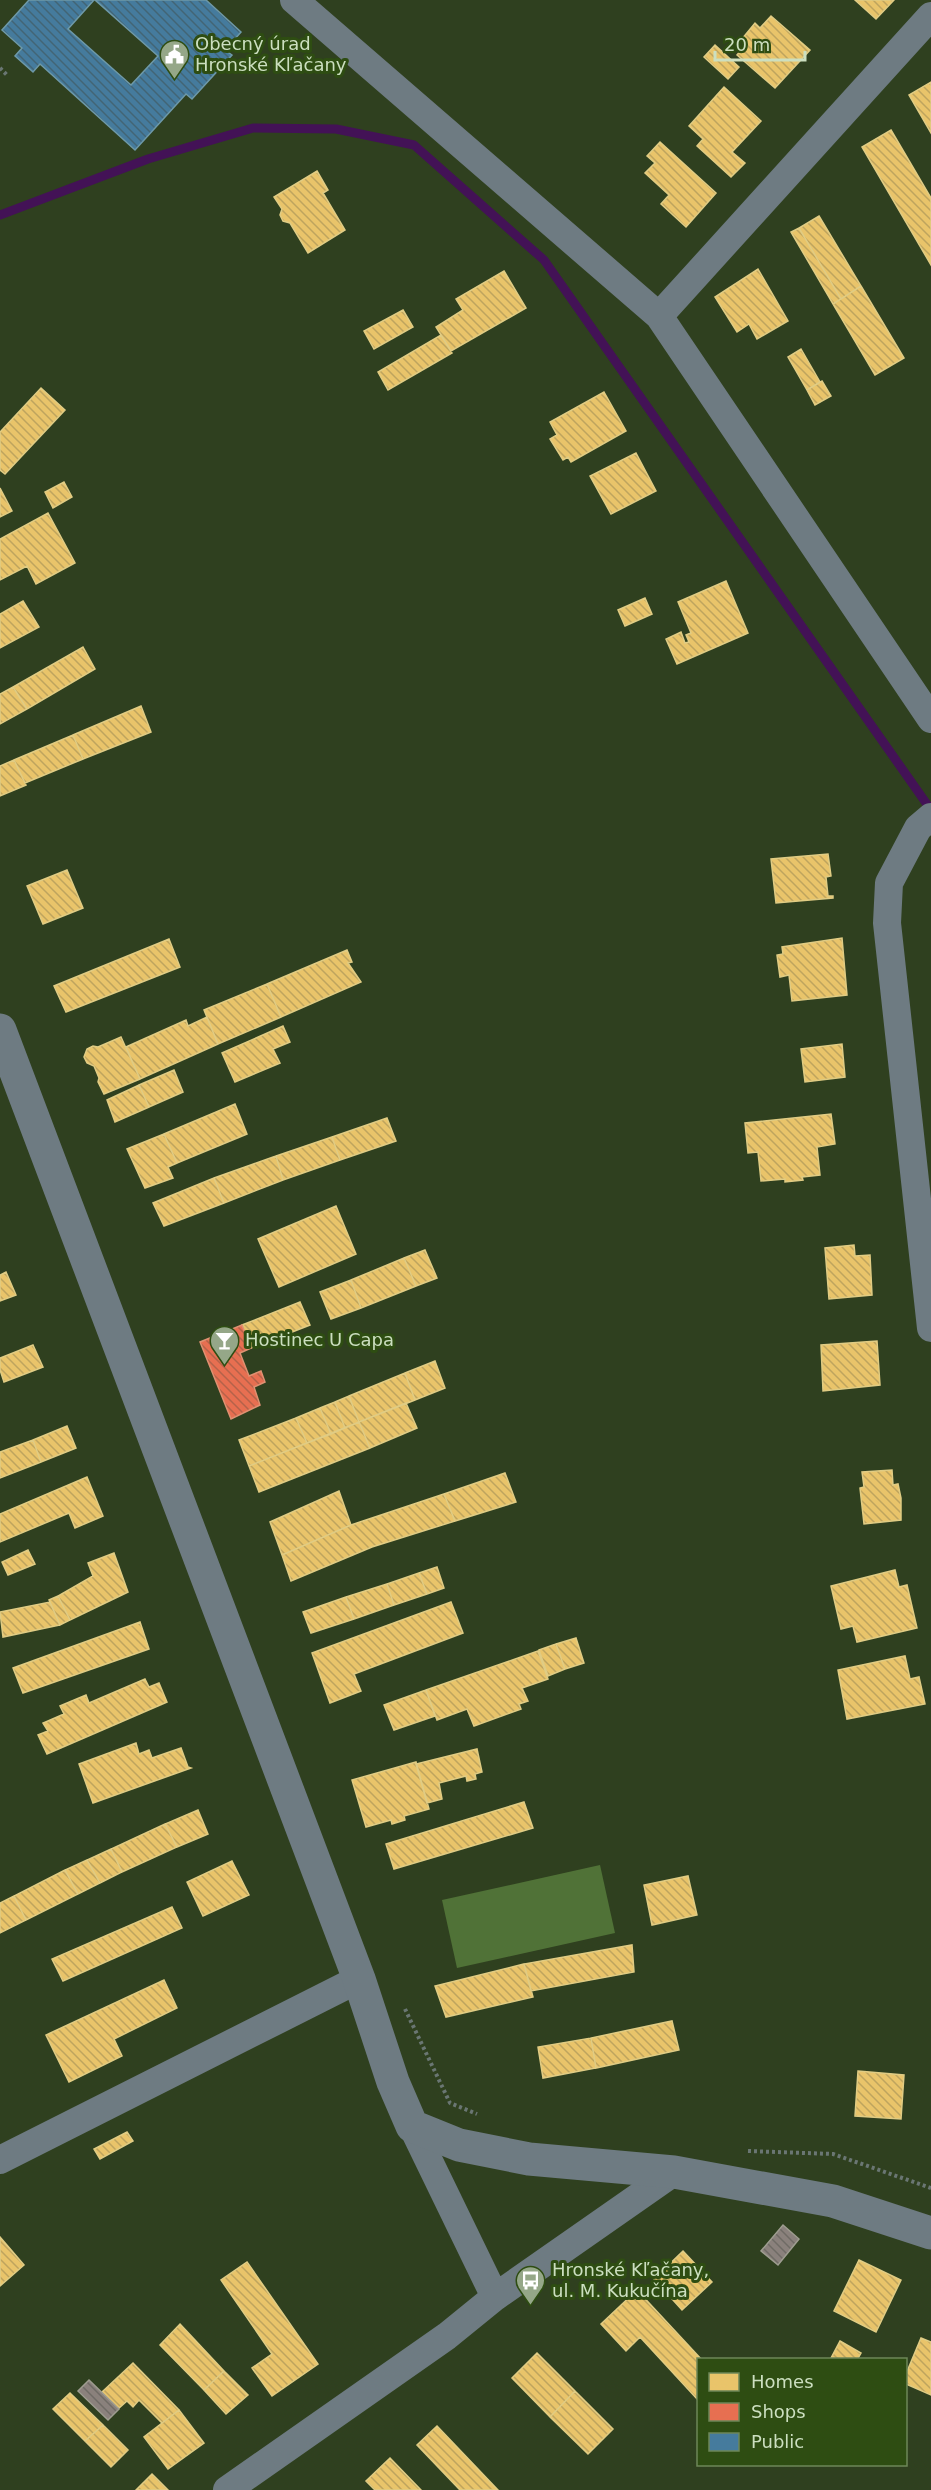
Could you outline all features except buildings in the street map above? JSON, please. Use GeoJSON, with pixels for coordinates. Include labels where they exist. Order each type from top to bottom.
{"type":"FeatureCollection","features":[{"type":"Feature","properties":{"kind":"street"},"geometry":{"type":"LineString","coordinates":[[294,0],[659,316],[931,719]]}},
{"type":"Feature","properties":{"kind":"street"},"geometry":{"type":"LineString","coordinates":[[659,316],[931,16]]}},
{"type":"Feature","properties":{"kind":"street"},"geometry":{"type":"LineString","coordinates":[[931,817],[918,828],[889,883],[887,923],[931,1328]]}},
{"type":"Feature","properties":{"kind":"street"},"geometry":{"type":"LineString","coordinates":[[0,1030],[358,1979],[393,2082],[495,2297]]}},
{"type":"Feature","properties":{"kind":"street"},"geometry":{"type":"LineString","coordinates":[[0,2160],[358,1979]]}},
{"type":"Feature","properties":{"kind":"street"},"geometry":{"type":"LineString","coordinates":[[412,2126],[459,2145],[529,2159],[674,2172],[833,2200],[931,2234]]}},
{"type":"Feature","properties":{"kind":"street"},"geometry":{"type":"LineString","coordinates":[[227,2490],[447,2336],[495,2297],[674,2172]]}},
{"type":"Feature","properties":{"kind":"path"},"geometry":{"type":"LineString","coordinates":[[0,68],[7,75]]}},
{"type":"Feature","properties":{"kind":"path"},"geometry":{"type":"LineString","coordinates":[[400,1999],[450,2103],[483,2116]]}},
{"type":"Feature","properties":{"kind":"path"},"geometry":{"type":"LineString","coordinates":[[741,2151],[833,2154],[931,2188]]}},
{"type":"Feature","properties":{"kind":"green space"},"geometry":{"type":"Polygon","coordinates":[[[600,1865],[615,1933],[457,1968],[442,1900],[600,1865]]]}},
{"type":"Feature","properties":{"kind":"waterway"},"geometry":{"type":"LineString","coordinates":[[0,215],[148,159],[253,128],[336,129],[414,145],[544,260],[931,810]]}},
{"type":"Feature","properties":{"kind":"place","name":"Obecný úrad Hronské Kľačany"},"geometry":{"type":"Point","coordinates":[174,80]}},
{"type":"Feature","properties":{"kind":"place","name":"Hostinec U Capa"},"geometry":{"type":"Point","coordinates":[224,1366]}},
{"type":"Feature","properties":{"kind":"place","name":"Hronské Kľačany, ul. M. Kukučína"},"geometry":{"type":"Point","coordinates":[531,2306]}}]}
